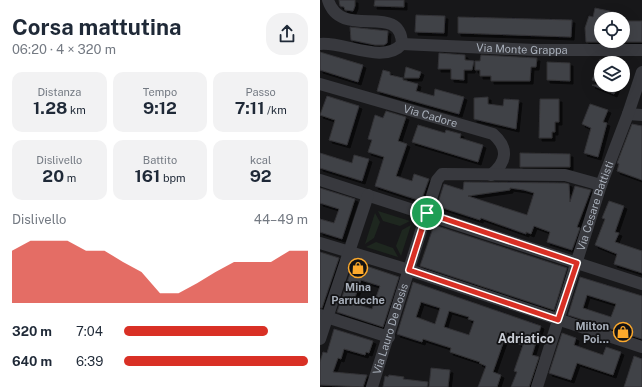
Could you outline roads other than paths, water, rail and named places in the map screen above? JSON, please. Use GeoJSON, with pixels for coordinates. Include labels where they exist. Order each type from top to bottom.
{"type":"FeatureCollection","features":[{"type":"Feature","properties":{"kind":"street"},"geometry":{"type":"LineString","coordinates":[[320,44],[381,53],[394,51],[402,44],[400,30],[392,23],[342,18],[331,9],[328,0]]}},
{"type":"Feature","properties":{"kind":"street","name":"Via Monte Grappa"},"geometry":{"type":"LineString","coordinates":[[402,44],[535,50],[642,50]]}},
{"type":"Feature","properties":{"kind":"street","name":"Via Cesare Battisti"},"geometry":{"type":"LineString","coordinates":[[537,387],[601,185],[642,72]]}},
{"type":"Feature","properties":{"kind":"street","name":"Via Cadore"},"geometry":{"type":"LineString","coordinates":[[320,84],[493,134],[500,140],[505,152],[501,166],[491,175]]}},
{"type":"Feature","properties":{"kind":"street"},"geometry":{"type":"LineString","coordinates":[[628,114],[642,115]]}},
{"type":"Feature","properties":{"kind":"street","name":"Via Lauro De Bosis"},"geometry":{"type":"LineString","coordinates":[[372,387],[389,337],[437,180],[442,174],[448,173],[491,175]]}},
{"type":"Feature","properties":{"kind":"street"},"geometry":{"type":"LineString","coordinates":[[491,175],[565,174],[601,185]]}},
{"type":"Feature","properties":{"kind":"street"},"geometry":{"type":"LineString","coordinates":[[320,180],[427,213],[642,284]]}},
{"type":"Feature","properties":{"kind":"street"},"geometry":{"type":"LineString","coordinates":[[320,339],[323,316],[368,195]]}},
{"type":"Feature","properties":{"kind":"street"},"geometry":{"type":"LineString","coordinates":[[320,243],[409,270],[642,347]]}},
{"type":"Feature","properties":{"kind":"street"},"geometry":{"type":"LineString","coordinates":[[323,316],[389,337]]}},
{"type":"Feature","properties":{"kind":"place","name":"Mina Parrucche"},"geometry":{"type":"Point","coordinates":[358,268]}},
{"type":"Feature","properties":{"kind":"place","name":"Milton Poi..."},"geometry":{"type":"Point","coordinates":[623,332]}},
{"type":"Feature","properties":{"kind":"district","name":"Adriatico"},"geometry":{"type":"Point","coordinates":[526,338]}}]}
